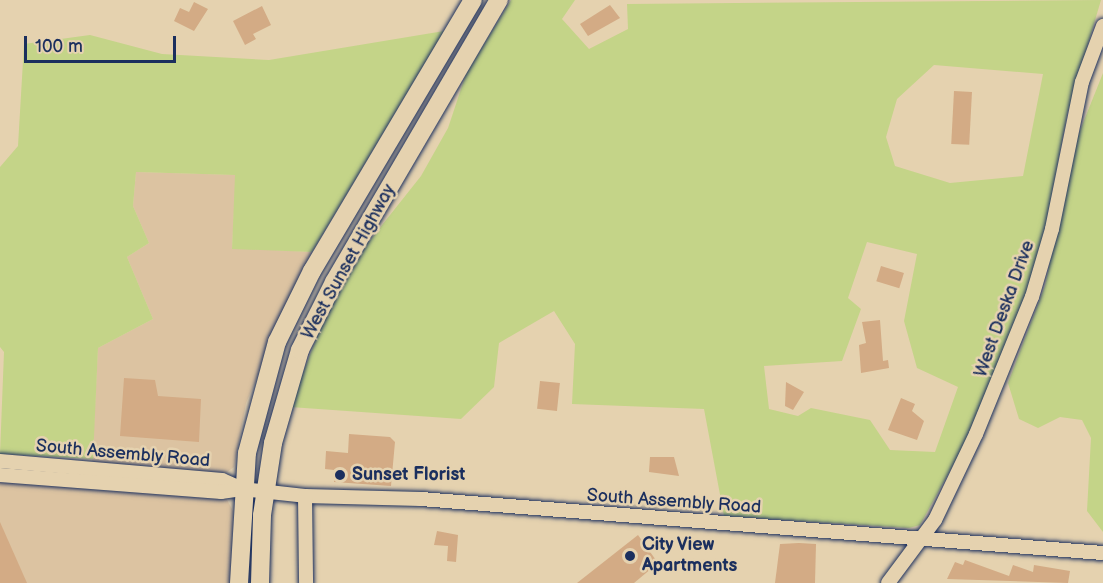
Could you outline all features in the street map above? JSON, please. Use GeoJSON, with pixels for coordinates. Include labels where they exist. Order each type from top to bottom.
{"type":"FeatureCollection","features":[{"type":"Feature","properties":{"kind":"main road","name":"West Sunset Highway"},"geometry":{"type":"LineString","coordinates":[[239,583],[242,489],[265,375],[290,315],[473,0]]}},
{"type":"Feature","properties":{"kind":"main road","name":"West Sunset Highway"},"geometry":{"type":"LineString","coordinates":[[260,583],[266,491],[281,405],[306,335],[499,0]]}},
{"type":"Feature","properties":{"kind":"street","name":"West Deska Drive"},"geometry":{"type":"LineString","coordinates":[[888,583],[922,538],[976,434],[1032,297],[1052,229],[1082,82],[1103,26]]}},
{"type":"Feature","properties":{"kind":"street","name":"South Assembly Road"},"geometry":{"type":"LineString","coordinates":[[0,461],[222,480],[242,489]]}},
{"type":"Feature","properties":{"kind":"street","name":"South Assembly Road"},"geometry":{"type":"LineString","coordinates":[[0,475],[221,492],[242,489],[305,496],[422,499],[1103,553]]}},
{"type":"Feature","properties":{"kind":"street"},"geometry":{"type":"LineString","coordinates":[[305,496],[306,583]]}},
{"type":"Feature","properties":{"kind":"shaded area"},"geometry":{"type":"Polygon","coordinates":[[[136,172],[236,175],[232,248],[312,252],[246,403],[234,467],[223,475],[92,465],[98,348],[153,319],[127,257],[149,243],[133,206],[136,172]]]}},
{"type":"Feature","properties":{"kind":"shaded area"},"geometry":{"type":"Polygon","coordinates":[[[0,479],[226,498],[233,511],[231,583],[0,583],[0,479]]]}},
{"type":"Feature","properties":{"kind":"green space"},"geometry":{"type":"Polygon","coordinates":[[[511,0],[575,0],[562,19],[589,49],[628,29],[627,4],[1101,0],[1067,115],[1046,225],[1028,292],[962,449],[920,525],[909,528],[724,516],[704,409],[572,404],[575,344],[554,311],[499,343],[494,387],[461,419],[290,407],[323,321],[367,244],[421,176],[448,128],[466,74],[511,0]],[[934,65],[897,99],[886,137],[895,166],[950,183],[1023,176],[1043,74],[934,65]],[[867,242],[848,298],[861,309],[842,361],[764,366],[769,409],[798,416],[811,408],[870,420],[890,450],[935,452],[958,387],[917,368],[904,321],[917,254],[867,242]]]}},
{"type":"Feature","properties":{"kind":"green space"},"geometry":{"type":"Polygon","coordinates":[[[444,31],[312,252],[232,249],[235,175],[136,172],[133,206],[149,243],[127,257],[153,319],[98,348],[93,459],[0,454],[4,352],[0,347],[0,167],[18,146],[24,44],[90,35],[162,54],[269,60],[444,31]]]}},
{"type":"Feature","properties":{"kind":"green space"},"geometry":{"type":"Polygon","coordinates":[[[1103,73],[1103,532],[1087,511],[1091,438],[1082,420],[1060,417],[1038,428],[1019,419],[1008,383],[1045,286],[1075,143],[1103,73]]]}},
{"type":"Feature","properties":{"kind":"building"},"geometry":{"type":"Polygon","coordinates":[[[194,2],[208,9],[194,31],[174,21],[180,8],[189,12],[194,2]]]}},
{"type":"Feature","properties":{"kind":"building"},"geometry":{"type":"Polygon","coordinates":[[[610,5],[620,18],[588,36],[580,24],[610,5]]]}},
{"type":"Feature","properties":{"kind":"building"},"geometry":{"type":"Polygon","coordinates":[[[262,6],[271,25],[253,34],[256,39],[245,45],[233,21],[262,6]]]}},
{"type":"Feature","properties":{"kind":"building"},"geometry":{"type":"Polygon","coordinates":[[[954,91],[972,92],[969,145],[951,144],[954,91]]]}},
{"type":"Feature","properties":{"kind":"building"},"geometry":{"type":"Polygon","coordinates":[[[881,266],[904,273],[899,288],[876,281],[881,266]]]}},
{"type":"Feature","properties":{"kind":"building"},"geometry":{"type":"Polygon","coordinates":[[[880,320],[883,361],[888,360],[889,368],[861,373],[859,345],[866,343],[862,322],[880,320]]]}},
{"type":"Feature","properties":{"kind":"building"},"geometry":{"type":"Polygon","coordinates":[[[124,378],[155,380],[158,396],[201,399],[199,442],[120,436],[124,378]]]}},
{"type":"Feature","properties":{"kind":"building"},"geometry":{"type":"Polygon","coordinates":[[[540,381],[560,383],[557,411],[537,409],[540,381]]]}},
{"type":"Feature","properties":{"kind":"building"},"geometry":{"type":"Polygon","coordinates":[[[786,382],[804,392],[793,410],[785,406],[786,382]]]}},
{"type":"Feature","properties":{"kind":"building"},"geometry":{"type":"Polygon","coordinates":[[[901,398],[915,404],[912,411],[924,421],[917,440],[888,430],[901,398]]]}},
{"type":"Feature","properties":{"kind":"building"},"geometry":{"type":"Polygon","coordinates":[[[349,434],[390,437],[395,442],[391,486],[334,482],[334,470],[325,469],[326,451],[348,453],[349,434]]]}},
{"type":"Feature","properties":{"kind":"building"},"geometry":{"type":"Polygon","coordinates":[[[650,457],[674,457],[679,476],[649,472],[650,457]]]}},
{"type":"Feature","properties":{"kind":"building"},"geometry":{"type":"Polygon","coordinates":[[[0,522],[27,583],[0,583],[0,522]]]}},
{"type":"Feature","properties":{"kind":"building"},"geometry":{"type":"Polygon","coordinates":[[[437,531],[458,535],[456,562],[447,561],[448,546],[434,545],[437,531]]]}},
{"type":"Feature","properties":{"kind":"building","name":"City View Apartments"},"geometry":{"type":"Polygon","coordinates":[[[638,535],[658,563],[634,583],[577,583],[638,535]]]}},
{"type":"Feature","properties":{"kind":"building","name":"City View Apartments"},"geometry":{"type":"Polygon","coordinates":[[[780,544],[816,544],[815,583],[775,583],[780,544]]]}},
{"type":"Feature","properties":{"kind":"building"},"geometry":{"type":"Polygon","coordinates":[[[965,560],[1009,576],[1013,565],[1033,572],[1034,565],[1070,571],[1068,583],[947,579],[955,562],[963,565],[965,560]]]}},
{"type":"Feature","properties":{"kind":"place","name":"Sunset Florist"},"geometry":{"type":"Point","coordinates":[340,475]}},
{"type":"Feature","properties":{"kind":"place","name":"City View Apartments"},"geometry":{"type":"Point","coordinates":[630,556]}}]}
